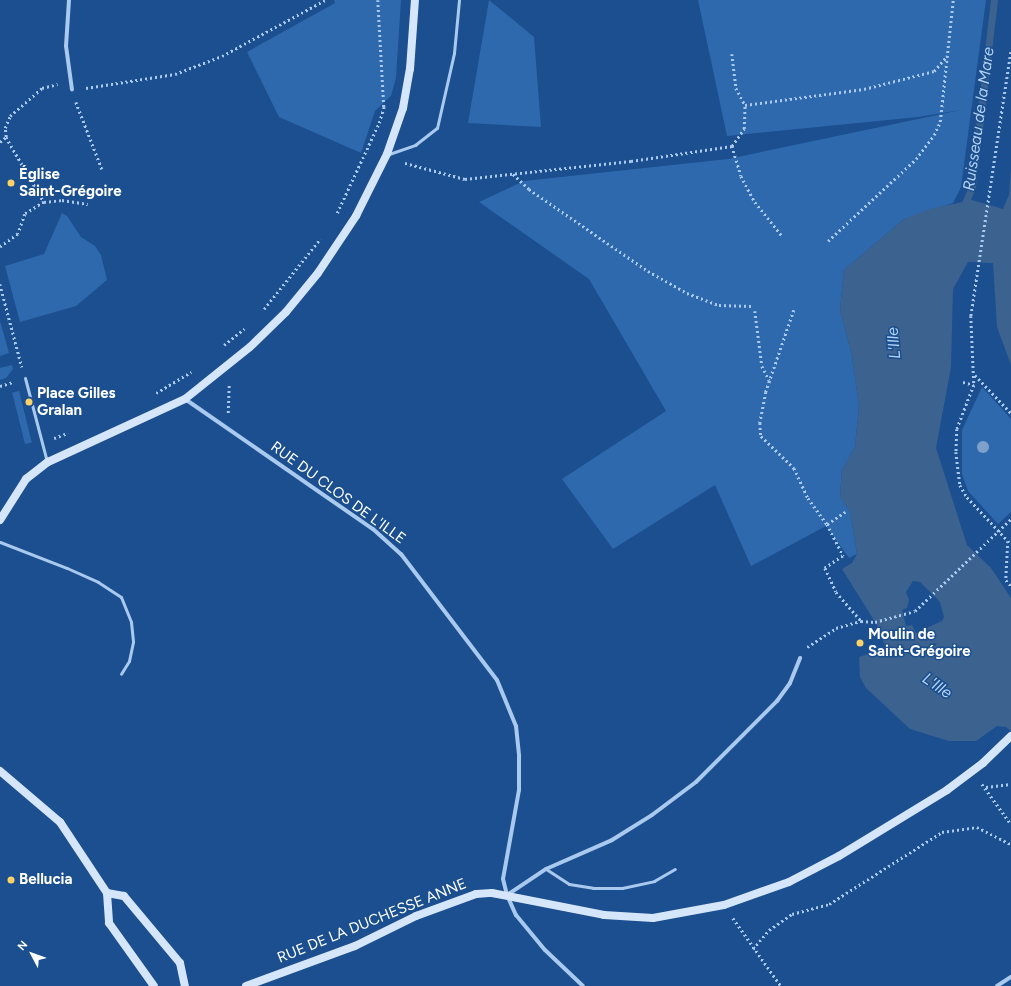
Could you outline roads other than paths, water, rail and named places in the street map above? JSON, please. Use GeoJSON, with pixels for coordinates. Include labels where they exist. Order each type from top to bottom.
{"type":"FeatureCollection","features":[{"type":"Feature","properties":{"kind":"street"},"geometry":{"type":"LineString","coordinates":[[69,0],[66,46],[72,90]]}},
{"type":"Feature","properties":{"kind":"street"},"geometry":{"type":"LineString","coordinates":[[0,520],[26,479],[48,462],[185,399],[250,347],[286,312],[318,273],[356,216],[388,154],[403,108],[410,69],[415,0]]}},
{"type":"Feature","properties":{"kind":"street","name":"RUE DU CLOS DE L'ILLE"},"geometry":{"type":"LineString","coordinates":[[185,399],[373,529],[401,554],[497,680],[516,726],[519,756],[519,790],[503,879],[507,895],[516,915],[545,950],[583,986]]}},
{"type":"Feature","properties":{"kind":"street"},"geometry":{"type":"LineString","coordinates":[[507,895],[546,869],[612,840],[652,815],[696,782],[777,701],[790,683],[800,658]]}},
{"type":"Feature","properties":{"kind":"street","name":"RUE DE LA DUCHESSE ANNE"},"geometry":{"type":"LineString","coordinates":[[246,986],[355,946],[416,916],[476,894],[507,895],[604,915],[653,918],[724,905],[789,882],[839,856],[948,790],[983,763],[1011,736]]}},
{"type":"Feature","properties":{"kind":"street"},"geometry":{"type":"LineString","coordinates":[[0,771],[60,822],[107,893],[109,923],[154,986]]}},
{"type":"Feature","properties":{"kind":"street"},"geometry":{"type":"LineString","coordinates":[[107,893],[124,896],[180,963],[185,986]]}},
{"type":"Feature","properties":{"kind":"street"},"geometry":{"type":"LineString","coordinates":[[997,986],[1011,976]]}},
{"type":"Feature","properties":{"kind":"lane"},"geometry":{"type":"LineString","coordinates":[[388,154],[415,145],[437,128],[454,53],[459,0]]}},
{"type":"Feature","properties":{"kind":"lane"},"geometry":{"type":"LineString","coordinates":[[25,378],[48,462]]}},
{"type":"Feature","properties":{"kind":"lane"},"geometry":{"type":"LineString","coordinates":[[0,542],[67,568],[98,582],[121,597],[131,622],[133,642],[129,661],[121,674]]}},
{"type":"Feature","properties":{"kind":"lane"},"geometry":{"type":"LineString","coordinates":[[546,869],[569,884],[592,888],[622,888],[654,881],[675,868]]}},
{"type":"Feature","properties":{"kind":"water","name":"L'Ille"},"geometry":{"type":"Polygon","coordinates":[[[1011,169],[1011,365],[997,327],[993,263],[968,262],[953,289],[951,367],[936,448],[967,545],[991,568],[1011,598],[1011,731],[1006,727],[997,726],[976,741],[949,741],[910,729],[866,688],[860,677],[859,657],[886,648],[877,625],[842,569],[852,563],[857,554],[850,512],[840,497],[842,470],[855,447],[859,406],[852,356],[840,310],[844,270],[904,219],[930,209],[972,200],[1003,209],[1009,195],[1011,169]],[[913,581],[906,592],[909,600],[907,608],[902,610],[906,626],[912,625],[916,633],[942,621],[944,617],[940,602],[920,582],[913,581]]]}},
{"type":"Feature","properties":{"kind":"waterway","name":"Ruisseau de la Mare"},"geometry":{"type":"LineString","coordinates":[[963,208],[972,187],[994,0]]}},
{"type":"Feature","properties":{"kind":"place","name":"Église Saint-Grégoire"},"geometry":{"type":"Point","coordinates":[11,183]}},
{"type":"Feature","properties":{"kind":"place","name":"Place Gilles Gralan"},"geometry":{"type":"Point","coordinates":[29,402]}},
{"type":"Feature","properties":{"kind":"place","name":"Moulin de Saint-Grégoire"},"geometry":{"type":"Point","coordinates":[860,643]}},
{"type":"Feature","properties":{"kind":"place","name":"Bellucia"},"geometry":{"type":"Point","coordinates":[11,880]}}]}
